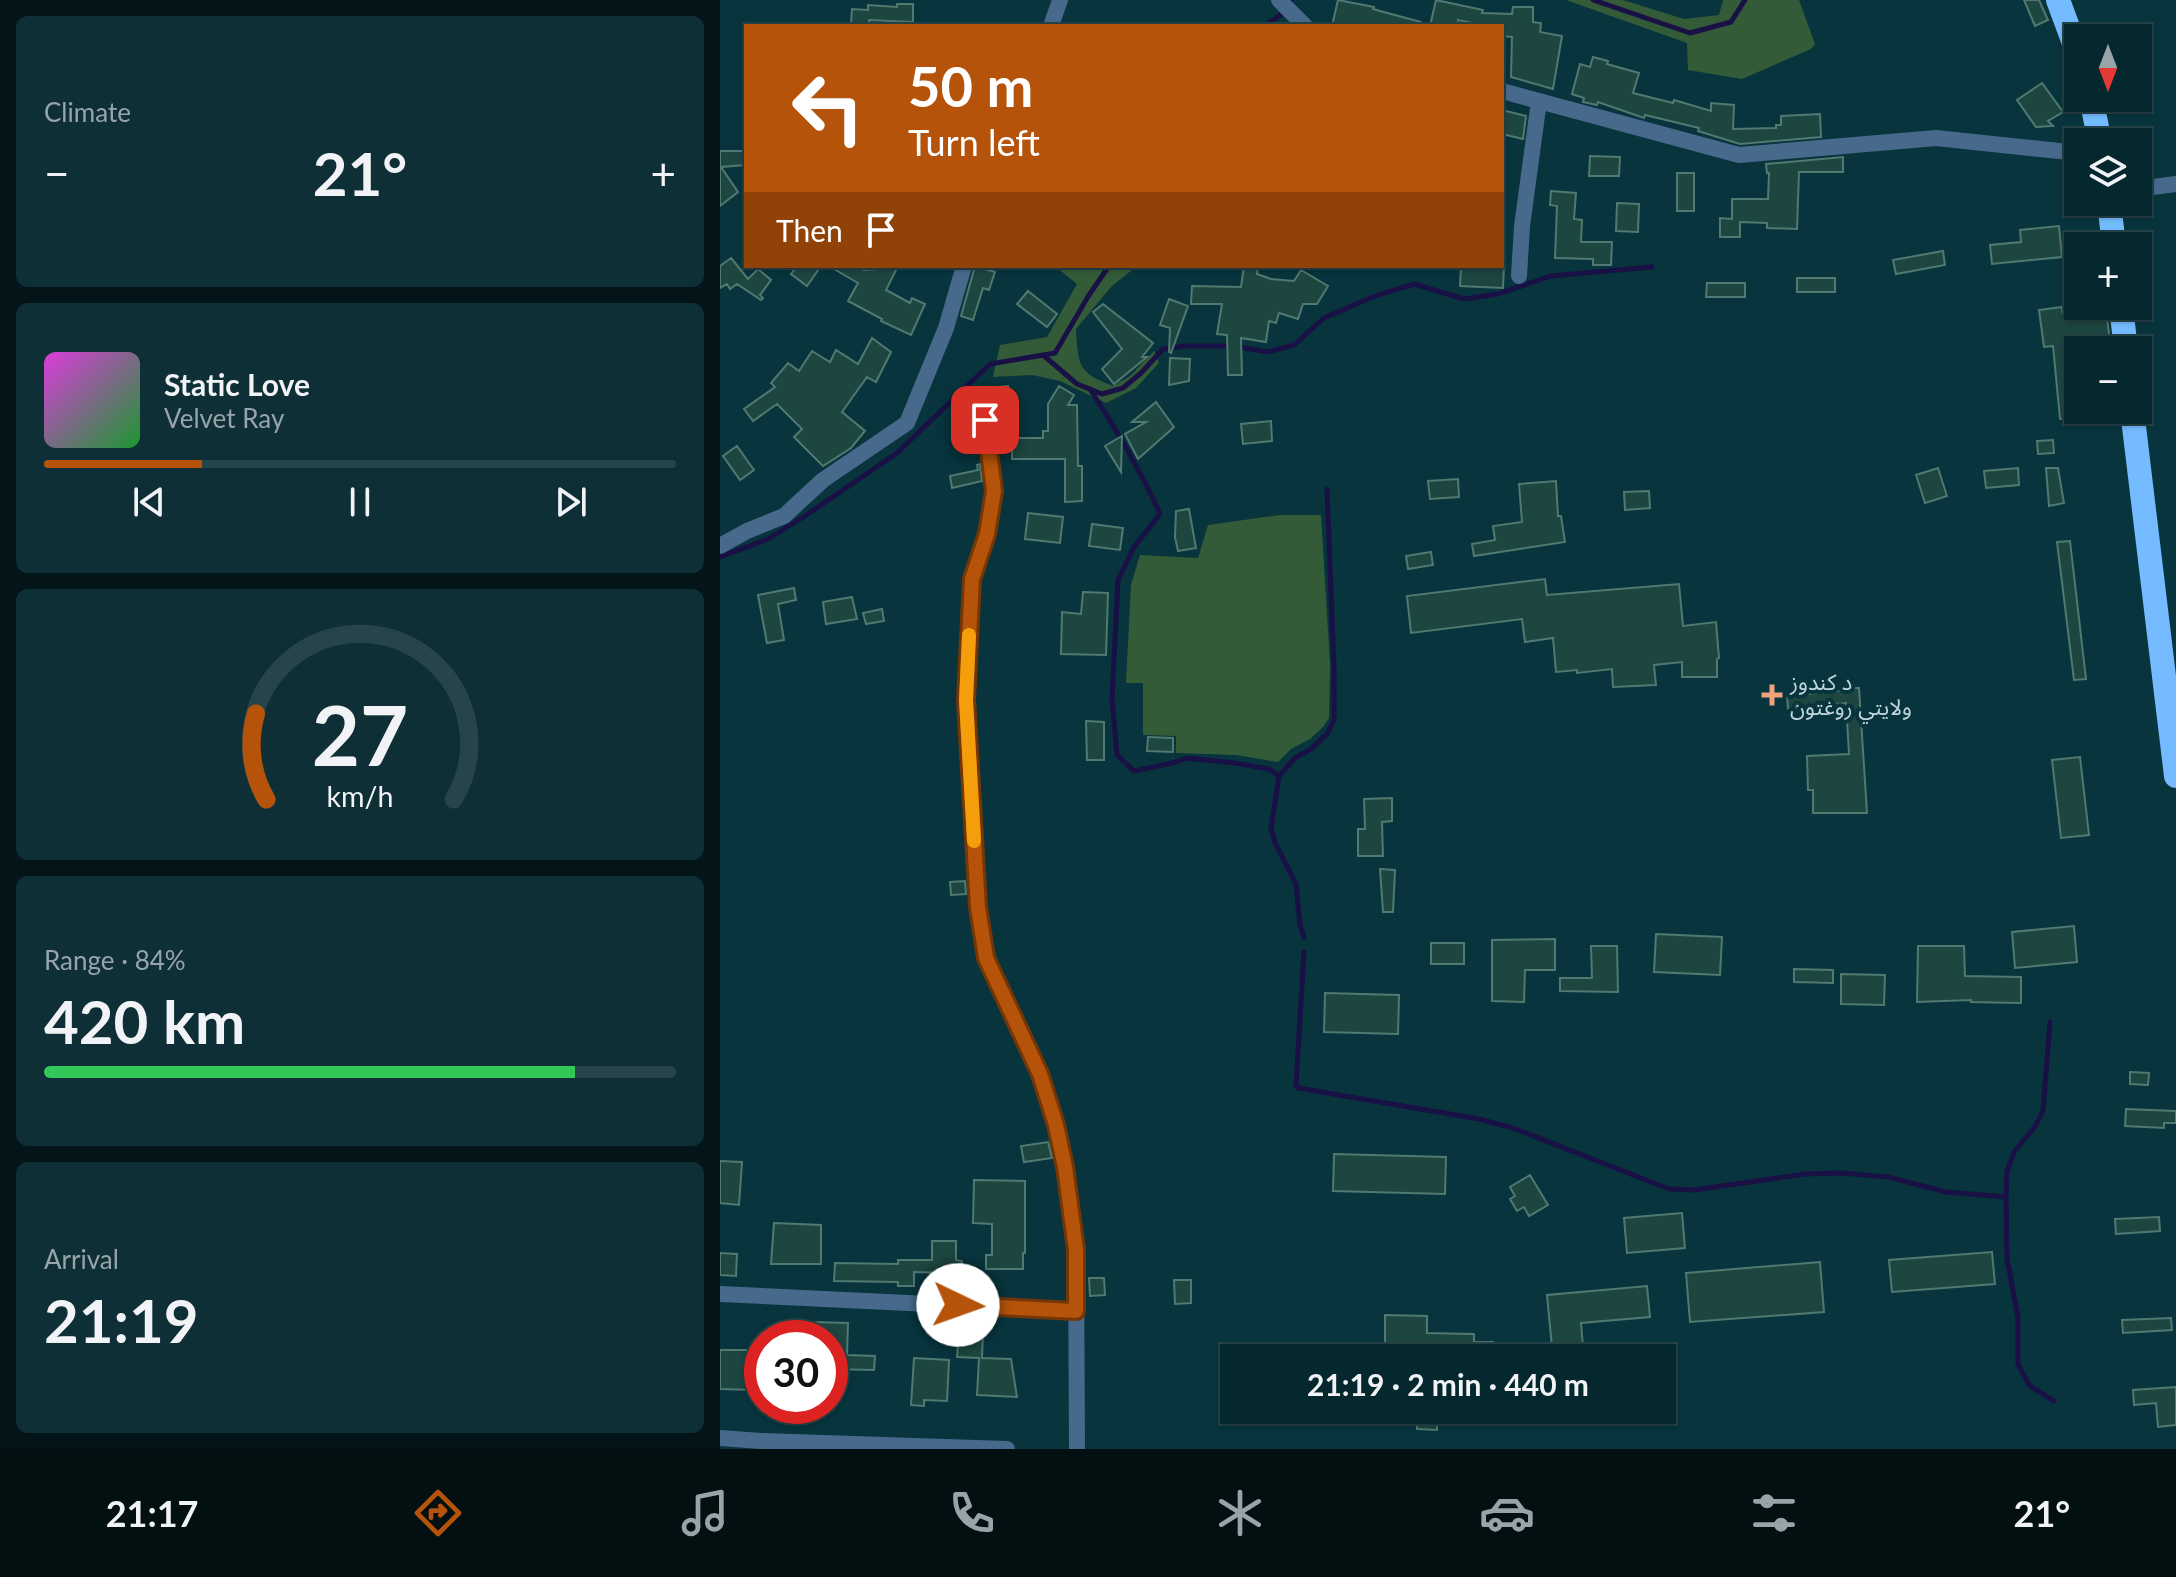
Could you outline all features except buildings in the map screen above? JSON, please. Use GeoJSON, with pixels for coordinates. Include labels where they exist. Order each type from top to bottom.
{"type":"FeatureCollection","features":[{"type":"Feature","properties":{"kind":"highway"},"geometry":{"type":"LineString","coordinates":[[2058,0],[2067,24]]}},
{"type":"Feature","properties":{"kind":"highway"},"geometry":{"type":"LineString","coordinates":[[2134,424],[2176,776]]}},
{"type":"Feature","properties":{"kind":"street"},"geometry":{"type":"LineString","coordinates":[[1052,24],[1060,0]]}},
{"type":"Feature","properties":{"kind":"street"},"geometry":{"type":"LineString","coordinates":[[1279,0],[1303,24]]}},
{"type":"Feature","properties":{"kind":"street"},"geometry":{"type":"LineString","coordinates":[[1504,92],[1739,155],[1936,138],[2064,152]]}},
{"type":"Feature","properties":{"kind":"street"},"geometry":{"type":"LineString","coordinates":[[1519,276],[1522,226],[1539,101]]}},
{"type":"Feature","properties":{"kind":"street"},"geometry":{"type":"LineString","coordinates":[[2152,187],[2176,184]]}},
{"type":"Feature","properties":{"kind":"street"},"geometry":{"type":"LineString","coordinates":[[720,546],[784,516],[823,480],[907,423],[946,328],[963,268]]}},
{"type":"Feature","properties":{"kind":"street"},"geometry":{"type":"LineString","coordinates":[[985,420],[994,491],[987,534],[972,579],[966,700],[978,907],[986,958],[1040,1074],[1065,1167],[1076,1250],[1077,1449]]}},
{"type":"Feature","properties":{"kind":"street"},"geometry":{"type":"LineString","coordinates":[[720,1294],[1076,1311]]}},
{"type":"Feature","properties":{"kind":"street"},"geometry":{"type":"LineString","coordinates":[[720,1438],[760,1445],[1007,1449]]}},
{"type":"Feature","properties":{"kind":"green space"},"geometry":{"type":"Polygon","coordinates":[[[1566,0],[1623,0],[1684,19],[1719,15],[1723,0],[1799,0],[1815,44],[1811,49],[1742,79],[1688,70],[1687,43],[1566,0]]]}},
{"type":"Feature","properties":{"kind":"green space"},"geometry":{"type":"Polygon","coordinates":[[[1057,268],[1134,268],[1112,286],[1076,329],[1079,359],[1086,372],[1113,386],[1130,376],[1154,351],[1159,363],[1136,388],[1106,403],[1060,381],[1032,375],[993,377],[1000,345],[1047,337],[1077,284],[1057,268]]]}},
{"type":"Feature","properties":{"kind":"green space"},"geometry":{"type":"Polygon","coordinates":[[[1280,515],[1321,515],[1330,664],[1329,718],[1310,739],[1291,749],[1278,762],[1236,755],[1176,753],[1176,736],[1143,735],[1143,683],[1126,683],[1131,585],[1140,555],[1198,558],[1208,525],[1280,515]]]}},
{"type":"Feature","properties":{"kind":"waterway"},"geometry":{"type":"LineString","coordinates":[[1268,24],[1283,13],[1291,0]]}},
{"type":"Feature","properties":{"kind":"waterway"},"geometry":{"type":"LineString","coordinates":[[1593,0],[1690,33],[1731,22],[1745,0]]}},
{"type":"Feature","properties":{"kind":"waterway"},"geometry":{"type":"LineString","coordinates":[[1043,355],[1077,384],[1102,394],[1123,388],[1163,349],[1232,346],[1268,352],[1294,345],[1324,318],[1375,296],[1414,284],[1464,299],[1498,294],[1551,276],[1652,267]]}},
{"type":"Feature","properties":{"kind":"waterway"},"geometry":{"type":"LineString","coordinates":[[720,557],[768,539],[897,453],[990,364],[1055,353],[1108,268]]}},
{"type":"Feature","properties":{"kind":"waterway"},"geometry":{"type":"LineString","coordinates":[[1090,389],[1128,450],[1160,514],[1134,547],[1118,580],[1112,699],[1117,755],[1134,771],[1186,758],[1269,769],[1279,776],[1271,828],[1275,843],[1296,884],[1304,937]]}},
{"type":"Feature","properties":{"kind":"waterway"},"geometry":{"type":"LineString","coordinates":[[1279,776],[1295,758],[1327,734],[1334,720],[1327,489]]}},
{"type":"Feature","properties":{"kind":"waterway"},"geometry":{"type":"LineString","coordinates":[[1304,952],[1298,1088],[1479,1119],[1513,1128],[1669,1189],[1694,1190],[1805,1174],[1841,1173],[1888,1177],[1946,1192],[2006,1197]]}},
{"type":"Feature","properties":{"kind":"waterway"},"geometry":{"type":"LineString","coordinates":[[2050,1022],[2043,1111],[2014,1152],[2007,1172],[2006,1197],[2007,1258],[2018,1317],[2018,1364],[2029,1385],[2054,1401]]}},
{"type":"Feature","properties":{"kind":"slow traffic"},"geometry":{"type":"LineString","coordinates":[[969,635],[966,700],[974,841]]}},
{"type":"Feature","properties":{"kind":"place","name":"د کندوز ولایتي روغتون"},"geometry":{"type":"Point","coordinates":[1772,695]}},
{"type":"Feature","properties":{"kind":"route"},"geometry":{"type":"LineString","coordinates":[[958,1305],[1076,1311],[1076,1250],[1056,1125],[1040,1074],[986,958],[978,907],[966,700],[972,579],[987,534],[994,491],[985,420]]}}]}
